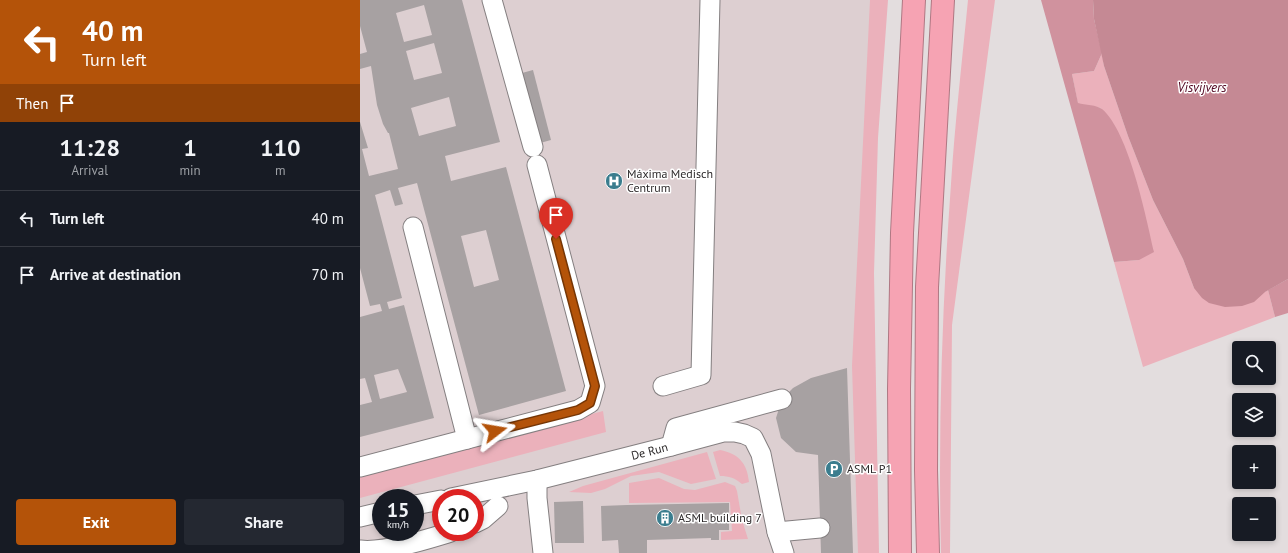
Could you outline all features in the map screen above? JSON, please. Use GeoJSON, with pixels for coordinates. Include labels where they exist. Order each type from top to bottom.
{"type":"FeatureCollection","features":[{"type":"Feature","properties":{"kind":"highway"},"geometry":{"type":"LineString","coordinates":[[900,553],[899,389],[902,233],[914,0]]}},
{"type":"Feature","properties":{"kind":"highway"},"geometry":{"type":"LineString","coordinates":[[928,553],[926,470],[927,287],[943,0]]}},
{"type":"Feature","properties":{"kind":"lane"},"geometry":{"type":"LineString","coordinates":[[492,0],[532,147]]}},
{"type":"Feature","properties":{"kind":"lane"},"geometry":{"type":"LineString","coordinates":[[663,386],[701,375],[710,0]]}},
{"type":"Feature","properties":{"kind":"lane"},"geometry":{"type":"LineString","coordinates":[[360,467],[578,410],[590,403],[595,386],[537,165]]}},
{"type":"Feature","properties":{"kind":"lane"},"geometry":{"type":"LineString","coordinates":[[413,227],[467,438]]}},
{"type":"Feature","properties":{"kind":"lane"},"geometry":{"type":"LineString","coordinates":[[671,446],[676,428],[782,399]]}},
{"type":"Feature","properties":{"kind":"lane","name":"De Run"},"geometry":{"type":"LineString","coordinates":[[484,491],[537,480],[723,432],[744,434],[752,438],[761,454],[777,532],[784,553]]}},
{"type":"Feature","properties":{"kind":"lane"},"geometry":{"type":"LineString","coordinates":[[537,480],[537,505],[543,553]]}},
{"type":"Feature","properties":{"kind":"lane"},"geometry":{"type":"LineString","coordinates":[[484,518],[498,506]]}},
{"type":"Feature","properties":{"kind":"lane"},"geometry":{"type":"LineString","coordinates":[[360,517],[372,514]]}},
{"type":"Feature","properties":{"kind":"lane"},"geometry":{"type":"LineString","coordinates":[[777,532],[820,528]]}},
{"type":"Feature","properties":{"kind":"lane"},"geometry":{"type":"LineString","coordinates":[[360,550],[366,551],[398,547],[432,537]]}},
{"type":"Feature","properties":{"kind":"shaded area","name":"Máxima Medisch Centrum"},"geometry":{"type":"Polygon","coordinates":[[[360,0],[874,0],[866,553],[360,553],[360,0]]]}},
{"type":"Feature","properties":{"kind":"shaded area"},"geometry":{"type":"Polygon","coordinates":[[[870,0],[888,0],[878,138],[874,273],[879,553],[858,553],[852,366],[870,0]]]}},
{"type":"Feature","properties":{"kind":"shaded area"},"geometry":{"type":"Polygon","coordinates":[[[968,0],[995,0],[952,325],[950,553],[941,553],[940,415],[945,276],[954,138],[968,0]]]}},
{"type":"Feature","properties":{"kind":"shaded area"},"geometry":{"type":"Polygon","coordinates":[[[1041,0],[1093,0],[1094,19],[1102,53],[1094,71],[1072,74],[1078,103],[1102,109],[1112,120],[1128,155],[1141,197],[1154,252],[1139,260],[1114,262],[1041,0]]]}},
{"type":"Feature","properties":{"kind":"shaded area"},"geometry":{"type":"Polygon","coordinates":[[[1102,53],[1104,66],[1128,136],[1153,200],[1183,259],[1194,288],[1265,292],[1268,290],[1275,317],[1143,367],[1114,262],[1139,260],[1101,108],[1078,104],[1072,74],[1094,71],[1102,53]]]}},
{"type":"Feature","properties":{"kind":"shaded area"},"geometry":{"type":"Polygon","coordinates":[[[1288,279],[1288,313],[1275,317],[1268,290],[1288,279]]]}},
{"type":"Feature","properties":{"kind":"shaded area"},"geometry":{"type":"Polygon","coordinates":[[[603,411],[606,432],[394,489],[372,489],[372,495],[360,498],[360,476],[603,411]]]}},
{"type":"Feature","properties":{"kind":"shaded area"},"geometry":{"type":"Polygon","coordinates":[[[720,450],[732,454],[741,460],[748,475],[749,482],[742,484],[732,478],[720,476],[713,452],[720,450]]]}},
{"type":"Feature","properties":{"kind":"shaded area"},"geometry":{"type":"Polygon","coordinates":[[[707,452],[716,479],[691,484],[659,472],[631,476],[605,489],[591,493],[569,492],[583,486],[707,452]]]}},
{"type":"Feature","properties":{"kind":"shaded area"},"geometry":{"type":"Polygon","coordinates":[[[659,478],[684,489],[695,490],[725,482],[735,486],[742,520],[748,539],[721,540],[721,532],[732,531],[730,502],[629,503],[629,483],[659,478]]]}},
{"type":"Feature","properties":{"kind":"water","name":"Visvijvers"},"geometry":{"type":"Polygon","coordinates":[[[1093,0],[1288,0],[1288,279],[1265,292],[1254,302],[1242,306],[1225,307],[1209,303],[1202,298],[1194,288],[1183,259],[1153,200],[1128,136],[1104,66],[1094,19],[1093,0]]]}},
{"type":"Feature","properties":{"kind":"building"},"geometry":{"type":"Polygon","coordinates":[[[360,0],[462,0],[500,142],[445,156],[451,181],[506,167],[566,391],[479,415],[417,183],[398,188],[403,204],[395,206],[390,190],[375,195],[402,298],[387,302],[389,309],[404,305],[434,418],[360,437],[360,405],[372,402],[365,378],[360,379],[360,317],[382,311],[380,304],[370,306],[360,268],[360,122],[368,148],[362,149],[369,176],[398,169],[389,133],[383,124],[377,105],[371,66],[360,69],[360,54],[367,52],[360,26],[360,0]],[[424,5],[396,13],[404,42],[432,35],[424,5]],[[434,43],[406,51],[414,80],[442,73],[434,43]],[[449,97],[411,108],[419,136],[456,126],[449,97]],[[486,230],[461,236],[474,287],[499,280],[486,230]],[[398,369],[374,375],[380,399],[407,392],[398,369]]]}},
{"type":"Feature","properties":{"kind":"building"},"geometry":{"type":"Polygon","coordinates":[[[533,70],[551,140],[540,143],[522,73],[533,70]]]}},
{"type":"Feature","properties":{"kind":"building","name":"ASML P1"},"geometry":{"type":"Polygon","coordinates":[[[847,368],[853,553],[821,553],[818,455],[796,452],[781,438],[776,418],[782,399],[793,388],[811,378],[847,368]]]}},
{"type":"Feature","properties":{"kind":"building"},"geometry":{"type":"Polygon","coordinates":[[[583,501],[584,543],[555,543],[554,502],[583,501]]]}},
{"type":"Feature","properties":{"kind":"building","name":"ASML building 7"},"geometry":{"type":"Polygon","coordinates":[[[729,503],[729,530],[719,530],[719,540],[711,540],[711,538],[647,540],[647,553],[619,553],[618,540],[602,541],[601,506],[729,503]]]}},
{"type":"Feature","properties":{"kind":"place","name":"Máxima Medisch Centrum"},"geometry":{"type":"Point","coordinates":[614,181]}},
{"type":"Feature","properties":{"kind":"place","name":"ASML P1"},"geometry":{"type":"Point","coordinates":[834,469]}},
{"type":"Feature","properties":{"kind":"place","name":"ASML building 7"},"geometry":{"type":"Point","coordinates":[665,518]}},
{"type":"Feature","properties":{"kind":"route"},"geometry":{"type":"LineString","coordinates":[[495,431],[578,410],[590,403],[595,386],[556,239]]}}]}
